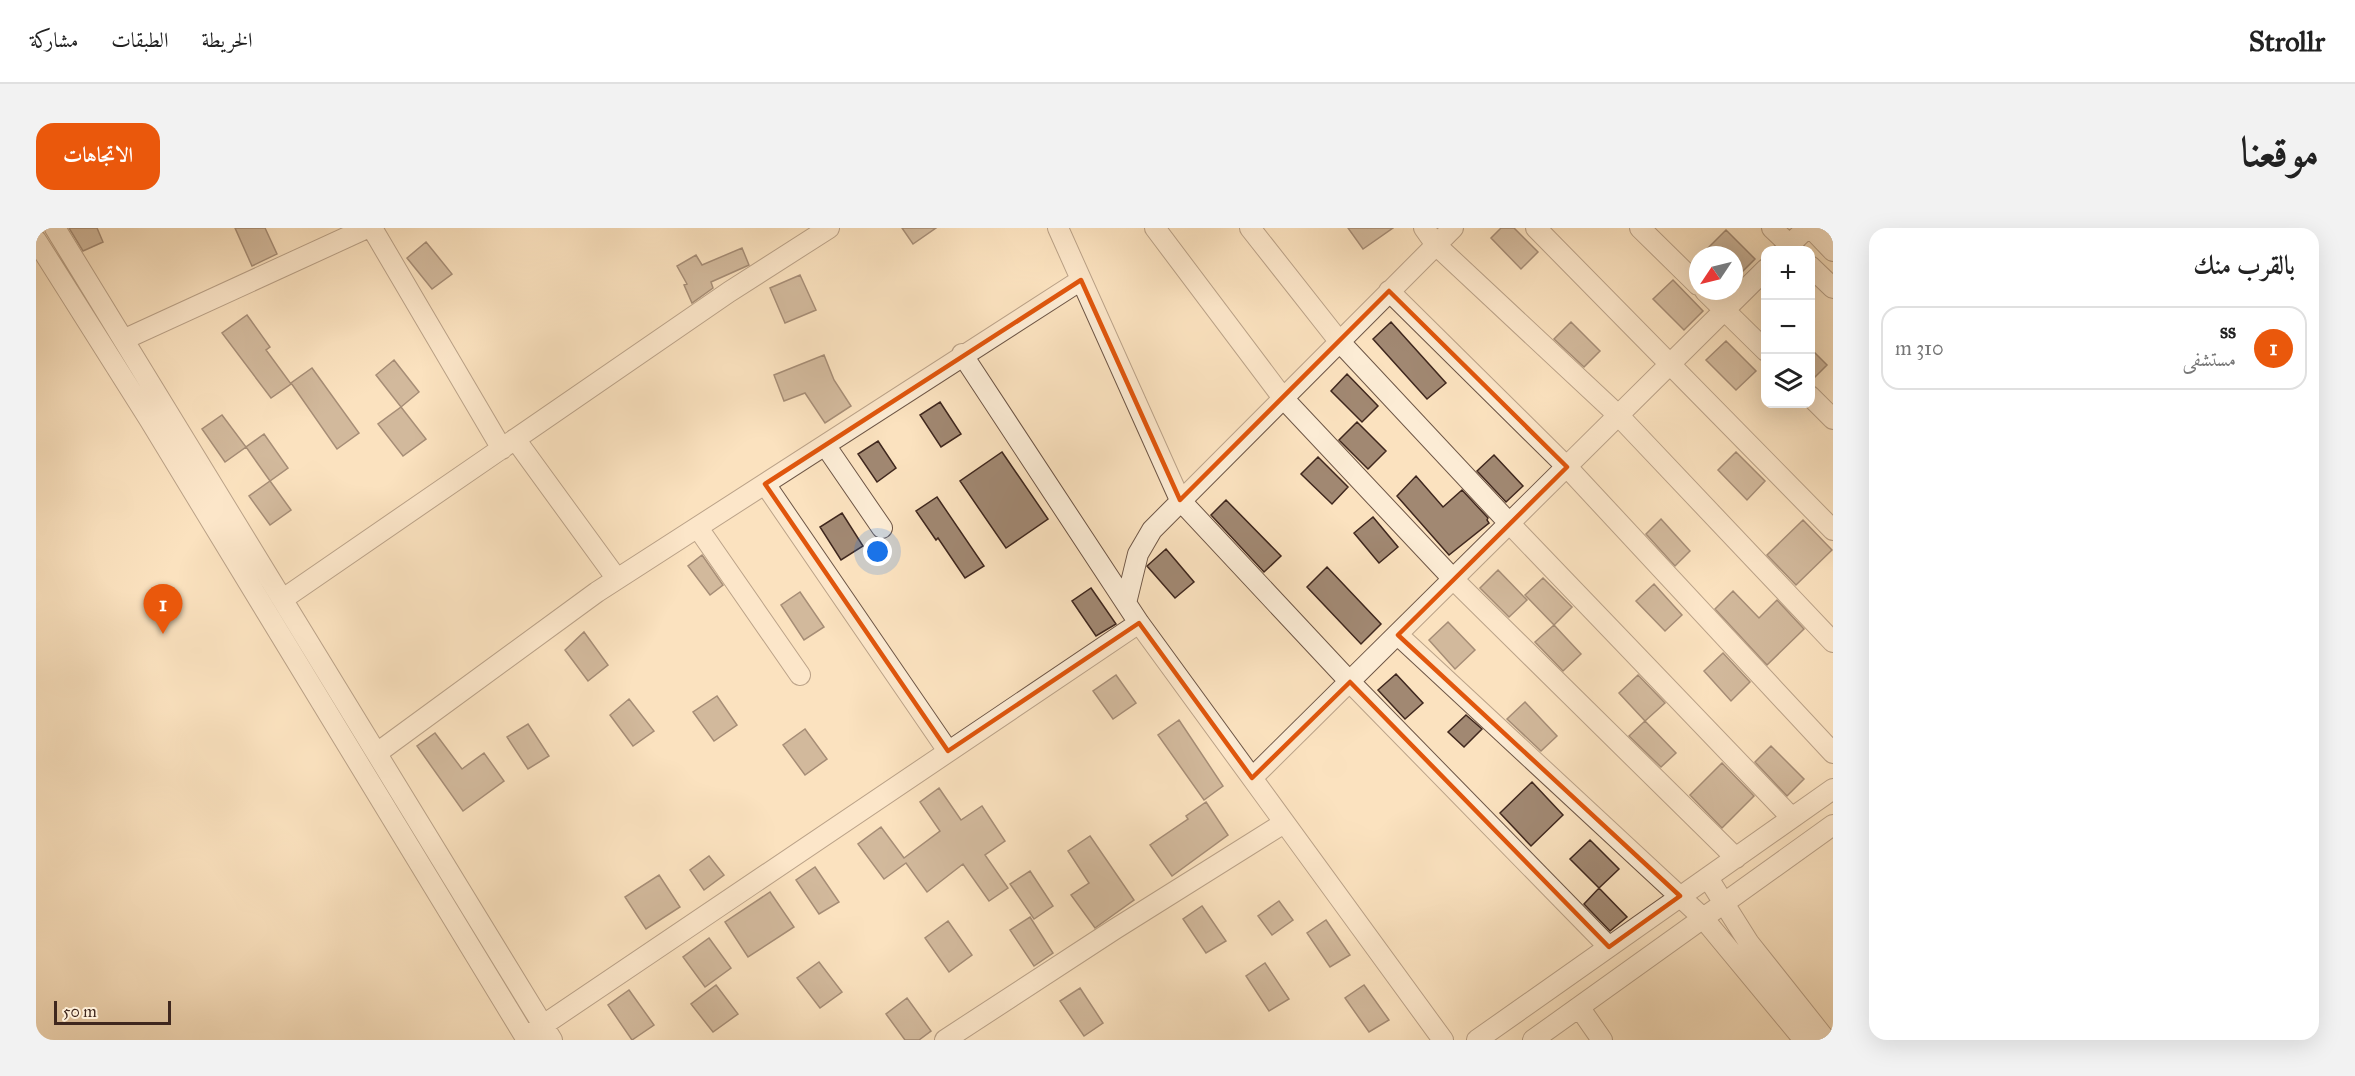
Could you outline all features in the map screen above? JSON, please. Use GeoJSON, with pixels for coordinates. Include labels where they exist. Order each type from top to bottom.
{"type":"FeatureCollection","features":[{"type":"Feature","properties":{"kind":"street"},"geometry":{"type":"LineString","coordinates":[[55,228],[548,1033]]}},
{"type":"Feature","properties":{"kind":"street"},"geometry":{"type":"LineString","coordinates":[[125,339],[367,228]]}},
{"type":"Feature","properties":{"kind":"street"},"geometry":{"type":"LineString","coordinates":[[372,228],[508,444],[617,579]]}},
{"type":"Feature","properties":{"kind":"street"},"geometry":{"type":"LineString","coordinates":[[283,599],[729,292],[830,228]]}},
{"type":"Feature","properties":{"kind":"street"},"geometry":{"type":"LineString","coordinates":[[1058,228],[1180,501],[1350,682],[1609,947]]}},
{"type":"Feature","properties":{"kind":"street"},"geometry":{"type":"LineString","coordinates":[[1155,228],[1283,398],[1454,580],[1736,858]]}},
{"type":"Feature","properties":{"kind":"street"},"geometry":{"type":"LineString","coordinates":[[1250,228],[1339,341],[1510,524],[1792,818]]}},
{"type":"Feature","properties":{"kind":"street"},"geometry":{"type":"LineString","coordinates":[[1424,228],[1436,245],[1619,416],[1833,642]]}},
{"type":"Feature","properties":{"kind":"street"},"geometry":{"type":"LineString","coordinates":[[1126,603],[1138,554],[1152,530],[1453,228]]}},
{"type":"Feature","properties":{"kind":"street"},"geometry":{"type":"LineString","coordinates":[[1536,228],[1833,530]]}},
{"type":"Feature","properties":{"kind":"street"},"geometry":{"type":"LineString","coordinates":[[1640,228],[1689,276]]}},
{"type":"Feature","properties":{"kind":"street"},"geometry":{"type":"LineString","coordinates":[[1772,228],[1787,246]]}},
{"type":"Feature","properties":{"kind":"street"},"geometry":{"type":"LineString","coordinates":[[1792,246],[1809,228],[1833,251]]}},
{"type":"Feature","properties":{"kind":"street"},"geometry":{"type":"LineString","coordinates":[[36,240],[162,439],[526,1038],[548,1033],[948,751],[1139,623]]}},
{"type":"Feature","properties":{"kind":"street"},"geometry":{"type":"LineString","coordinates":[[1815,271],[1833,288]]}},
{"type":"Feature","properties":{"kind":"street"},"geometry":{"type":"LineString","coordinates":[[1252,778],[1619,416],[1668,363],[1761,274]]}},
{"type":"Feature","properties":{"kind":"street"},"geometry":{"type":"LineString","coordinates":[[377,753],[558,619],[617,579],[962,354],[1081,280]]}},
{"type":"Feature","properties":{"kind":"street"},"geometry":{"type":"LineString","coordinates":[[1389,291],[1567,467],[1833,753]]}},
{"type":"Feature","properties":{"kind":"street"},"geometry":{"type":"LineString","coordinates":[[1714,300],[1761,346]]}},
{"type":"Feature","properties":{"kind":"street"},"geometry":{"type":"LineString","coordinates":[[962,354],[1139,623],[1443,1040]]}},
{"type":"Feature","properties":{"kind":"street"},"geometry":{"type":"LineString","coordinates":[[1815,401],[1833,419]]}},
{"type":"Feature","properties":{"kind":"street"},"geometry":{"type":"LineString","coordinates":[[825,445],[882,528]]}},
{"type":"Feature","properties":{"kind":"street"},"geometry":{"type":"LineString","coordinates":[[765,484],[948,751]]}},
{"type":"Feature","properties":{"kind":"street"},"geometry":{"type":"LineString","coordinates":[[698,528],[800,675]]}},
{"type":"Feature","properties":{"kind":"street"},"geometry":{"type":"LineString","coordinates":[[1398,635],[1703,918],[1804,1040]]}},
{"type":"Feature","properties":{"kind":"street"},"geometry":{"type":"LineString","coordinates":[[1477,1040],[1833,789]]}},
{"type":"Feature","properties":{"kind":"street"},"geometry":{"type":"LineString","coordinates":[[945,1040],[1115,929],[1284,823]]}},
{"type":"Feature","properties":{"kind":"street"},"geometry":{"type":"LineString","coordinates":[[1533,1040],[1833,825]]}},
{"type":"Feature","properties":{"kind":"street"},"geometry":{"type":"LineString","coordinates":[[1708,878],[1749,943],[1826,1040]]}},
{"type":"Feature","properties":{"kind":"street"},"geometry":{"type":"LineString","coordinates":[[1579,1007],[1602,1040]]}},
{"type":"Feature","properties":{"kind":"highlighted area"},"geometry":{"type":"Polygon","coordinates":[[[1081,280],[1180,500],[1389,291],[1567,467],[1398,635],[1680,896],[1609,947],[1350,682],[1252,778],[1139,623],[948,751],[765,484],[1081,280]]]}},
{"type":"Feature","properties":{"kind":"building"},"geometry":{"type":"Polygon","coordinates":[[[69,228],[97,228],[103,242],[83,251],[69,228]]]}},
{"type":"Feature","properties":{"kind":"building"},"geometry":{"type":"Polygon","coordinates":[[[235,228],[265,228],[277,254],[252,266],[235,228]]]}},
{"type":"Feature","properties":{"kind":"building"},"geometry":{"type":"Polygon","coordinates":[[[902,228],[936,228],[913,244],[902,228]]]}},
{"type":"Feature","properties":{"kind":"building"},"geometry":{"type":"Polygon","coordinates":[[[1348,228],[1393,228],[1363,249],[1348,228]]]}},
{"type":"Feature","properties":{"kind":"building"},"geometry":{"type":"Polygon","coordinates":[[[1501,228],[1514,228],[1538,252],[1521,269],[1491,238],[1501,228]]]}},
{"type":"Feature","properties":{"kind":"building"},"geometry":{"type":"Polygon","coordinates":[[[1726,230],[1742,246],[1710,246],[1726,230]]]}},
{"type":"Feature","properties":{"kind":"building"},"geometry":{"type":"Polygon","coordinates":[[[426,242],[452,274],[432,289],[407,258],[426,242]]]}},
{"type":"Feature","properties":{"kind":"building"},"geometry":{"type":"Polygon","coordinates":[[[1743,247],[1755,259],[1743,271],[1743,247]]]}},
{"type":"Feature","properties":{"kind":"building"},"geometry":{"type":"Polygon","coordinates":[[[742,248],[749,265],[711,282],[713,288],[692,303],[684,285],[687,284],[677,266],[696,255],[702,265],[742,248]]]}},
{"type":"Feature","properties":{"kind":"building"},"geometry":{"type":"Polygon","coordinates":[[[800,275],[816,310],[785,323],[770,288],[800,275]]]}},
{"type":"Feature","properties":{"kind":"building"},"geometry":{"type":"Polygon","coordinates":[[[1673,280],[1689,297],[1689,300],[1692,300],[1703,311],[1684,330],[1653,299],[1673,280]]]}},
{"type":"Feature","properties":{"kind":"building"},"geometry":{"type":"Polygon","coordinates":[[[247,315],[270,347],[266,350],[291,384],[271,398],[222,333],[247,315]]]}},
{"type":"Feature","properties":{"kind":"building"},"geometry":{"type":"Polygon","coordinates":[[[1391,322],[1446,383],[1427,399],[1373,339],[1391,322]]]}},
{"type":"Feature","properties":{"kind":"building"},"geometry":{"type":"Polygon","coordinates":[[[1571,322],[1600,351],[1584,367],[1554,339],[1571,322]]]}},
{"type":"Feature","properties":{"kind":"building"},"geometry":{"type":"Polygon","coordinates":[[[1726,341],[1756,371],[1736,390],[1706,360],[1726,341]]]}},
{"type":"Feature","properties":{"kind":"building"},"geometry":{"type":"Polygon","coordinates":[[[1815,353],[1827,365],[1815,377],[1815,353]]]}},
{"type":"Feature","properties":{"kind":"building"},"geometry":{"type":"Polygon","coordinates":[[[824,355],[834,380],[851,406],[825,423],[805,393],[784,401],[774,375],[824,355]]]}},
{"type":"Feature","properties":{"kind":"building"},"geometry":{"type":"Polygon","coordinates":[[[394,360],[419,392],[401,407],[376,375],[394,360]]]}},
{"type":"Feature","properties":{"kind":"building"},"geometry":{"type":"Polygon","coordinates":[[[312,368],[359,433],[337,449],[291,383],[312,368]]]}},
{"type":"Feature","properties":{"kind":"building"},"geometry":{"type":"Polygon","coordinates":[[[1347,374],[1378,406],[1362,422],[1331,391],[1347,374]]]}},
{"type":"Feature","properties":{"kind":"building"},"geometry":{"type":"Polygon","coordinates":[[[940,402],[961,434],[941,447],[920,415],[940,402]]]}},
{"type":"Feature","properties":{"kind":"building"},"geometry":{"type":"Polygon","coordinates":[[[401,407],[426,439],[403,456],[378,424],[401,407]]]}},
{"type":"Feature","properties":{"kind":"building"},"geometry":{"type":"Polygon","coordinates":[[[222,415],[246,447],[225,462],[202,429],[222,415]]]}},
{"type":"Feature","properties":{"kind":"building"},"geometry":{"type":"Polygon","coordinates":[[[1357,422],[1386,451],[1368,469],[1339,440],[1357,422]]]}},
{"type":"Feature","properties":{"kind":"building"},"geometry":{"type":"Polygon","coordinates":[[[264,434],[288,468],[270,481],[246,447],[264,434]]]}},
{"type":"Feature","properties":{"kind":"building"},"geometry":{"type":"Polygon","coordinates":[[[878,441],[896,468],[877,482],[858,454],[878,441]]]}},
{"type":"Feature","properties":{"kind":"building"},"geometry":{"type":"Polygon","coordinates":[[[1002,452],[1048,519],[1006,548],[960,481],[1002,452]]]}},
{"type":"Feature","properties":{"kind":"building"},"geometry":{"type":"Polygon","coordinates":[[[1736,452],[1765,481],[1747,500],[1718,470],[1736,452]]]}},
{"type":"Feature","properties":{"kind":"building"},"geometry":{"type":"Polygon","coordinates":[[[1494,455],[1523,486],[1506,502],[1477,471],[1494,455]]]}},
{"type":"Feature","properties":{"kind":"building"},"geometry":{"type":"Polygon","coordinates":[[[1318,457],[1348,487],[1332,504],[1301,474],[1318,457]]]}},
{"type":"Feature","properties":{"kind":"building"},"geometry":{"type":"Polygon","coordinates":[[[1416,476],[1443,507],[1462,490],[1488,518],[1489,523],[1449,555],[1397,496],[1416,476]]]}},
{"type":"Feature","properties":{"kind":"building"},"geometry":{"type":"Polygon","coordinates":[[[270,481],[291,510],[270,525],[249,496],[270,481]]]}},
{"type":"Feature","properties":{"kind":"building"},"geometry":{"type":"Polygon","coordinates":[[[937,497],[984,566],[965,578],[938,538],[936,540],[916,511],[937,497]]]}},
{"type":"Feature","properties":{"kind":"building"},"geometry":{"type":"Polygon","coordinates":[[[1226,500],[1281,556],[1264,572],[1211,515],[1226,500]]]}},
{"type":"Feature","properties":{"kind":"building"},"geometry":{"type":"Polygon","coordinates":[[[842,513],[863,546],[841,560],[820,527],[842,513]]]}},
{"type":"Feature","properties":{"kind":"building"},"geometry":{"type":"Polygon","coordinates":[[[1373,517],[1398,547],[1379,563],[1354,533],[1373,517]]]}},
{"type":"Feature","properties":{"kind":"building"},"geometry":{"type":"Polygon","coordinates":[[[1661,519],[1690,551],[1675,566],[1646,534],[1661,519]]]}},
{"type":"Feature","properties":{"kind":"building"},"geometry":{"type":"Polygon","coordinates":[[[1803,520],[1832,550],[1796,585],[1767,555],[1803,520]]]}},
{"type":"Feature","properties":{"kind":"building"},"geometry":{"type":"Polygon","coordinates":[[[1166,549],[1194,582],[1175,598],[1147,566],[1166,549]]]}},
{"type":"Feature","properties":{"kind":"building"},"geometry":{"type":"Polygon","coordinates":[[[702,555],[723,585],[710,595],[688,566],[702,555]]]}},
{"type":"Feature","properties":{"kind":"building"},"geometry":{"type":"Polygon","coordinates":[[[1327,567],[1381,624],[1361,644],[1307,587],[1327,567]]]}},
{"type":"Feature","properties":{"kind":"building"},"geometry":{"type":"Polygon","coordinates":[[[1498,570],[1527,600],[1509,617],[1480,588],[1498,570]]]}},
{"type":"Feature","properties":{"kind":"building"},"geometry":{"type":"Polygon","coordinates":[[[1543,578],[1572,607],[1554,625],[1525,595],[1543,578]]]}},
{"type":"Feature","properties":{"kind":"building"},"geometry":{"type":"Polygon","coordinates":[[[1654,584],[1682,615],[1665,631],[1636,601],[1654,584]]]}},
{"type":"Feature","properties":{"kind":"building"},"geometry":{"type":"Polygon","coordinates":[[[1091,588],[1116,624],[1096,636],[1072,601],[1091,588]]]}},
{"type":"Feature","properties":{"kind":"building"},"geometry":{"type":"Polygon","coordinates":[[[1733,591],[1759,618],[1777,600],[1804,629],[1767,665],[1715,609],[1733,591]]]}},
{"type":"Feature","properties":{"kind":"building"},"geometry":{"type":"Polygon","coordinates":[[[800,592],[824,627],[804,640],[781,605],[800,592]]]}},
{"type":"Feature","properties":{"kind":"building"},"geometry":{"type":"Polygon","coordinates":[[[1448,622],[1475,650],[1455,669],[1429,640],[1448,622]]]}},
{"type":"Feature","properties":{"kind":"building"},"geometry":{"type":"Polygon","coordinates":[[[1554,625],[1581,654],[1563,671],[1535,642],[1554,625]]]}},
{"type":"Feature","properties":{"kind":"building"},"geometry":{"type":"Polygon","coordinates":[[[584,632],[608,665],[588,681],[565,650],[584,632]]]}},
{"type":"Feature","properties":{"kind":"building"},"geometry":{"type":"Polygon","coordinates":[[[1723,653],[1750,682],[1731,701],[1704,671],[1723,653]]]}},
{"type":"Feature","properties":{"kind":"building"},"geometry":{"type":"Polygon","coordinates":[[[1396,674],[1423,703],[1405,719],[1378,690],[1396,674]]]}},
{"type":"Feature","properties":{"kind":"building"},"geometry":{"type":"Polygon","coordinates":[[[1116,675],[1136,703],[1113,719],[1093,691],[1116,675]]]}},
{"type":"Feature","properties":{"kind":"building"},"geometry":{"type":"Polygon","coordinates":[[[1638,675],[1665,703],[1645,721],[1619,693],[1638,675]]]}},
{"type":"Feature","properties":{"kind":"building"},"geometry":{"type":"Polygon","coordinates":[[[717,696],[737,725],[714,741],[693,712],[717,696]]]}},
{"type":"Feature","properties":{"kind":"building"},"geometry":{"type":"Polygon","coordinates":[[[629,699],[654,731],[633,746],[610,715],[629,699]]]}},
{"type":"Feature","properties":{"kind":"building"},"geometry":{"type":"Polygon","coordinates":[[[1525,702],[1557,736],[1541,751],[1507,719],[1525,702]]]}},
{"type":"Feature","properties":{"kind":"building"},"geometry":{"type":"Polygon","coordinates":[[[1466,715],[1482,729],[1464,747],[1448,732],[1466,715]]]}},
{"type":"Feature","properties":{"kind":"building"},"geometry":{"type":"Polygon","coordinates":[[[1179,720],[1223,786],[1204,800],[1158,735],[1179,720]]]}},
{"type":"Feature","properties":{"kind":"building"},"geometry":{"type":"Polygon","coordinates":[[[1645,721],[1676,753],[1661,767],[1629,736],[1645,721]]]}},
{"type":"Feature","properties":{"kind":"building"},"geometry":{"type":"Polygon","coordinates":[[[528,724],[549,756],[528,769],[507,737],[528,724]]]}},
{"type":"Feature","properties":{"kind":"building"},"geometry":{"type":"Polygon","coordinates":[[[805,729],[827,759],[805,775],[783,745],[805,729]]]}},
{"type":"Feature","properties":{"kind":"building"},"geometry":{"type":"Polygon","coordinates":[[[435,733],[462,769],[484,753],[504,781],[463,811],[417,746],[435,733]]]}},
{"type":"Feature","properties":{"kind":"building"},"geometry":{"type":"Polygon","coordinates":[[[1771,746],[1804,779],[1787,796],[1755,762],[1771,746]]]}},
{"type":"Feature","properties":{"kind":"building"},"geometry":{"type":"Polygon","coordinates":[[[1722,763],[1754,796],[1722,828],[1690,795],[1722,763]]]}},
{"type":"Feature","properties":{"kind":"building"},"geometry":{"type":"Polygon","coordinates":[[[1532,782],[1563,815],[1531,846],[1500,813],[1532,782]]]}},
{"type":"Feature","properties":{"kind":"building"},"geometry":{"type":"Polygon","coordinates":[[[939,788],[961,820],[982,806],[1005,841],[985,855],[1008,888],[989,901],[963,864],[927,892],[906,863],[884,879],[858,844],[881,827],[904,858],[940,831],[920,802],[939,788]]]}},
{"type":"Feature","properties":{"kind":"building"},"geometry":{"type":"Polygon","coordinates":[[[1206,802],[1228,835],[1172,876],[1150,845],[1188,819],[1186,816],[1206,802]]]}},
{"type":"Feature","properties":{"kind":"building"},"geometry":{"type":"Polygon","coordinates":[[[1090,836],[1134,900],[1095,928],[1071,895],[1089,883],[1068,851],[1090,836]]]}},
{"type":"Feature","properties":{"kind":"building"},"geometry":{"type":"Polygon","coordinates":[[[1590,840],[1619,869],[1599,888],[1570,859],[1590,840]]]}},
{"type":"Feature","properties":{"kind":"building"},"geometry":{"type":"Polygon","coordinates":[[[709,856],[724,875],[704,890],[690,870],[709,856]]]}},
{"type":"Feature","properties":{"kind":"building"},"geometry":{"type":"Polygon","coordinates":[[[815,867],[839,902],[819,914],[796,880],[815,867]]]}},
{"type":"Feature","properties":{"kind":"building"},"geometry":{"type":"Polygon","coordinates":[[[1030,871],[1053,906],[1034,919],[1010,884],[1030,871]]]}},
{"type":"Feature","properties":{"kind":"building"},"geometry":{"type":"Polygon","coordinates":[[[659,875],[680,907],[646,929],[625,897],[659,875]]]}},
{"type":"Feature","properties":{"kind":"building"},"geometry":{"type":"Polygon","coordinates":[[[1599,888],[1627,917],[1610,931],[1584,904],[1599,888]]]}},
{"type":"Feature","properties":{"kind":"building"},"geometry":{"type":"Polygon","coordinates":[[[770,892],[794,927],[748,957],[725,922],[770,892]]]}},
{"type":"Feature","properties":{"kind":"building"},"geometry":{"type":"Polygon","coordinates":[[[1279,901],[1293,920],[1272,935],[1258,916],[1279,901]]]}},
{"type":"Feature","properties":{"kind":"building"},"geometry":{"type":"Polygon","coordinates":[[[1202,906],[1226,941],[1206,953],[1183,919],[1202,906]]]}},
{"type":"Feature","properties":{"kind":"building"},"geometry":{"type":"Polygon","coordinates":[[[1030,917],[1053,953],[1034,966],[1010,930],[1030,917]]]}},
{"type":"Feature","properties":{"kind":"building"},"geometry":{"type":"Polygon","coordinates":[[[1326,920],[1350,955],[1330,967],[1307,933],[1326,920]]]}},
{"type":"Feature","properties":{"kind":"building"},"geometry":{"type":"Polygon","coordinates":[[[948,921],[972,955],[949,972],[925,938],[948,921]]]}},
{"type":"Feature","properties":{"kind":"building"},"geometry":{"type":"Polygon","coordinates":[[[709,938],[731,968],[705,987],[683,957],[709,938]]]}},
{"type":"Feature","properties":{"kind":"building"},"geometry":{"type":"Polygon","coordinates":[[[819,962],[842,992],[820,1008],[797,978],[819,962]]]}},
{"type":"Feature","properties":{"kind":"building"},"geometry":{"type":"Polygon","coordinates":[[[1265,963],[1289,999],[1269,1011],[1246,976],[1265,963]]]}},
{"type":"Feature","properties":{"kind":"building"},"geometry":{"type":"Polygon","coordinates":[[[716,985],[738,1014],[713,1032],[691,1004],[716,985]]]}},
{"type":"Feature","properties":{"kind":"building"},"geometry":{"type":"Polygon","coordinates":[[[1364,985],[1389,1020],[1369,1032],[1345,998],[1364,985]]]}},
{"type":"Feature","properties":{"kind":"building"},"geometry":{"type":"Polygon","coordinates":[[[1080,988],[1103,1023],[1084,1036],[1060,1001],[1080,988]]]}},
{"type":"Feature","properties":{"kind":"building"},"geometry":{"type":"Polygon","coordinates":[[[629,990],[654,1025],[632,1040],[608,1005],[629,990]]]}},
{"type":"Feature","properties":{"kind":"building"},"geometry":{"type":"Polygon","coordinates":[[[907,998],[931,1031],[919,1040],[905,1040],[886,1014],[907,998]]]}},
{"type":"Feature","properties":{"kind":"place","name":"ss"},"geometry":{"type":"Point","coordinates":[163,634]}}]}
